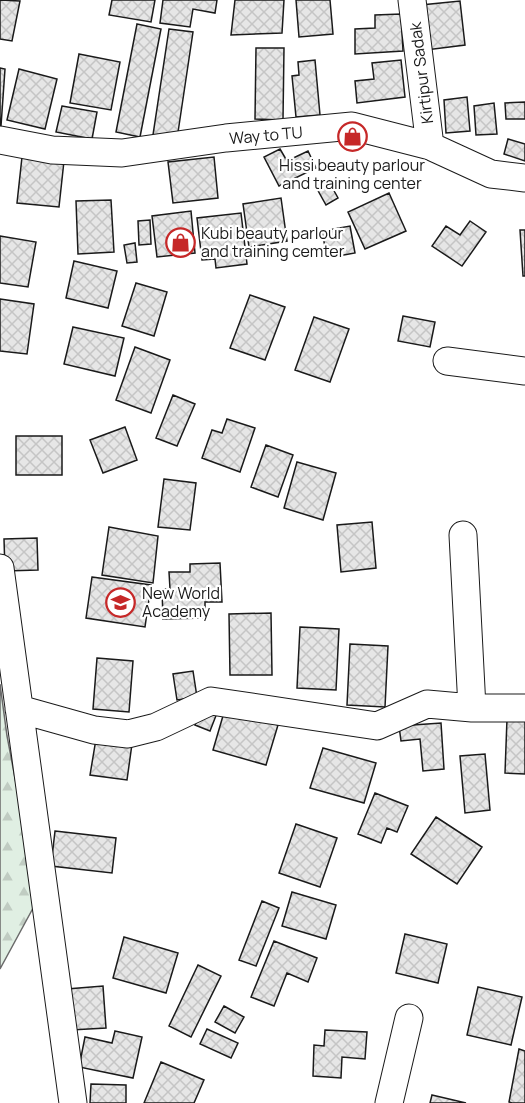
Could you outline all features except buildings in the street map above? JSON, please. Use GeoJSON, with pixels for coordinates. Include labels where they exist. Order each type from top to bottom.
{"type":"FeatureCollection","features":[{"type":"Feature","properties":{"kind":"street","name":"Kirtipur Sadak"},"geometry":{"type":"LineString","coordinates":[[412,0],[430,146]]}},
{"type":"Feature","properties":{"kind":"street","name":"Way to TU"},"geometry":{"type":"LineString","coordinates":[[0,140],[52,150],[122,153],[226,138],[352,126],[430,146],[491,174],[525,178]]}},
{"type":"Feature","properties":{"kind":"street"},"geometry":{"type":"LineString","coordinates":[[447,361],[525,370]]}},
{"type":"Feature","properties":{"kind":"street"},"geometry":{"type":"LineString","coordinates":[[463,535],[472,708]]}},
{"type":"Feature","properties":{"kind":"street"},"geometry":{"type":"LineString","coordinates":[[0,568],[73,1103]]}},
{"type":"Feature","properties":{"kind":"street"},"geometry":{"type":"LineString","coordinates":[[19,709],[94,730],[128,734],[156,727],[212,701],[377,726],[427,704],[472,708],[525,708]]}},
{"type":"Feature","properties":{"kind":"street"},"geometry":{"type":"LineString","coordinates":[[389,1103],[409,1018]]}},
{"type":"Feature","properties":{"kind":"green space"},"geometry":{"type":"Polygon","coordinates":[[[0,684],[7,736],[38,899],[0,969],[0,684]]]}},
{"type":"Feature","properties":{"kind":"place","name":"Hissi beauty parlour and training center"},"geometry":{"type":"Point","coordinates":[352,137]}},
{"type":"Feature","properties":{"kind":"place","name":"Kubi beauty parlour and training cemter"},"geometry":{"type":"Point","coordinates":[180,242]}},
{"type":"Feature","properties":{"kind":"place","name":"New World Academy"},"geometry":{"type":"Point","coordinates":[121,602]}}]}
